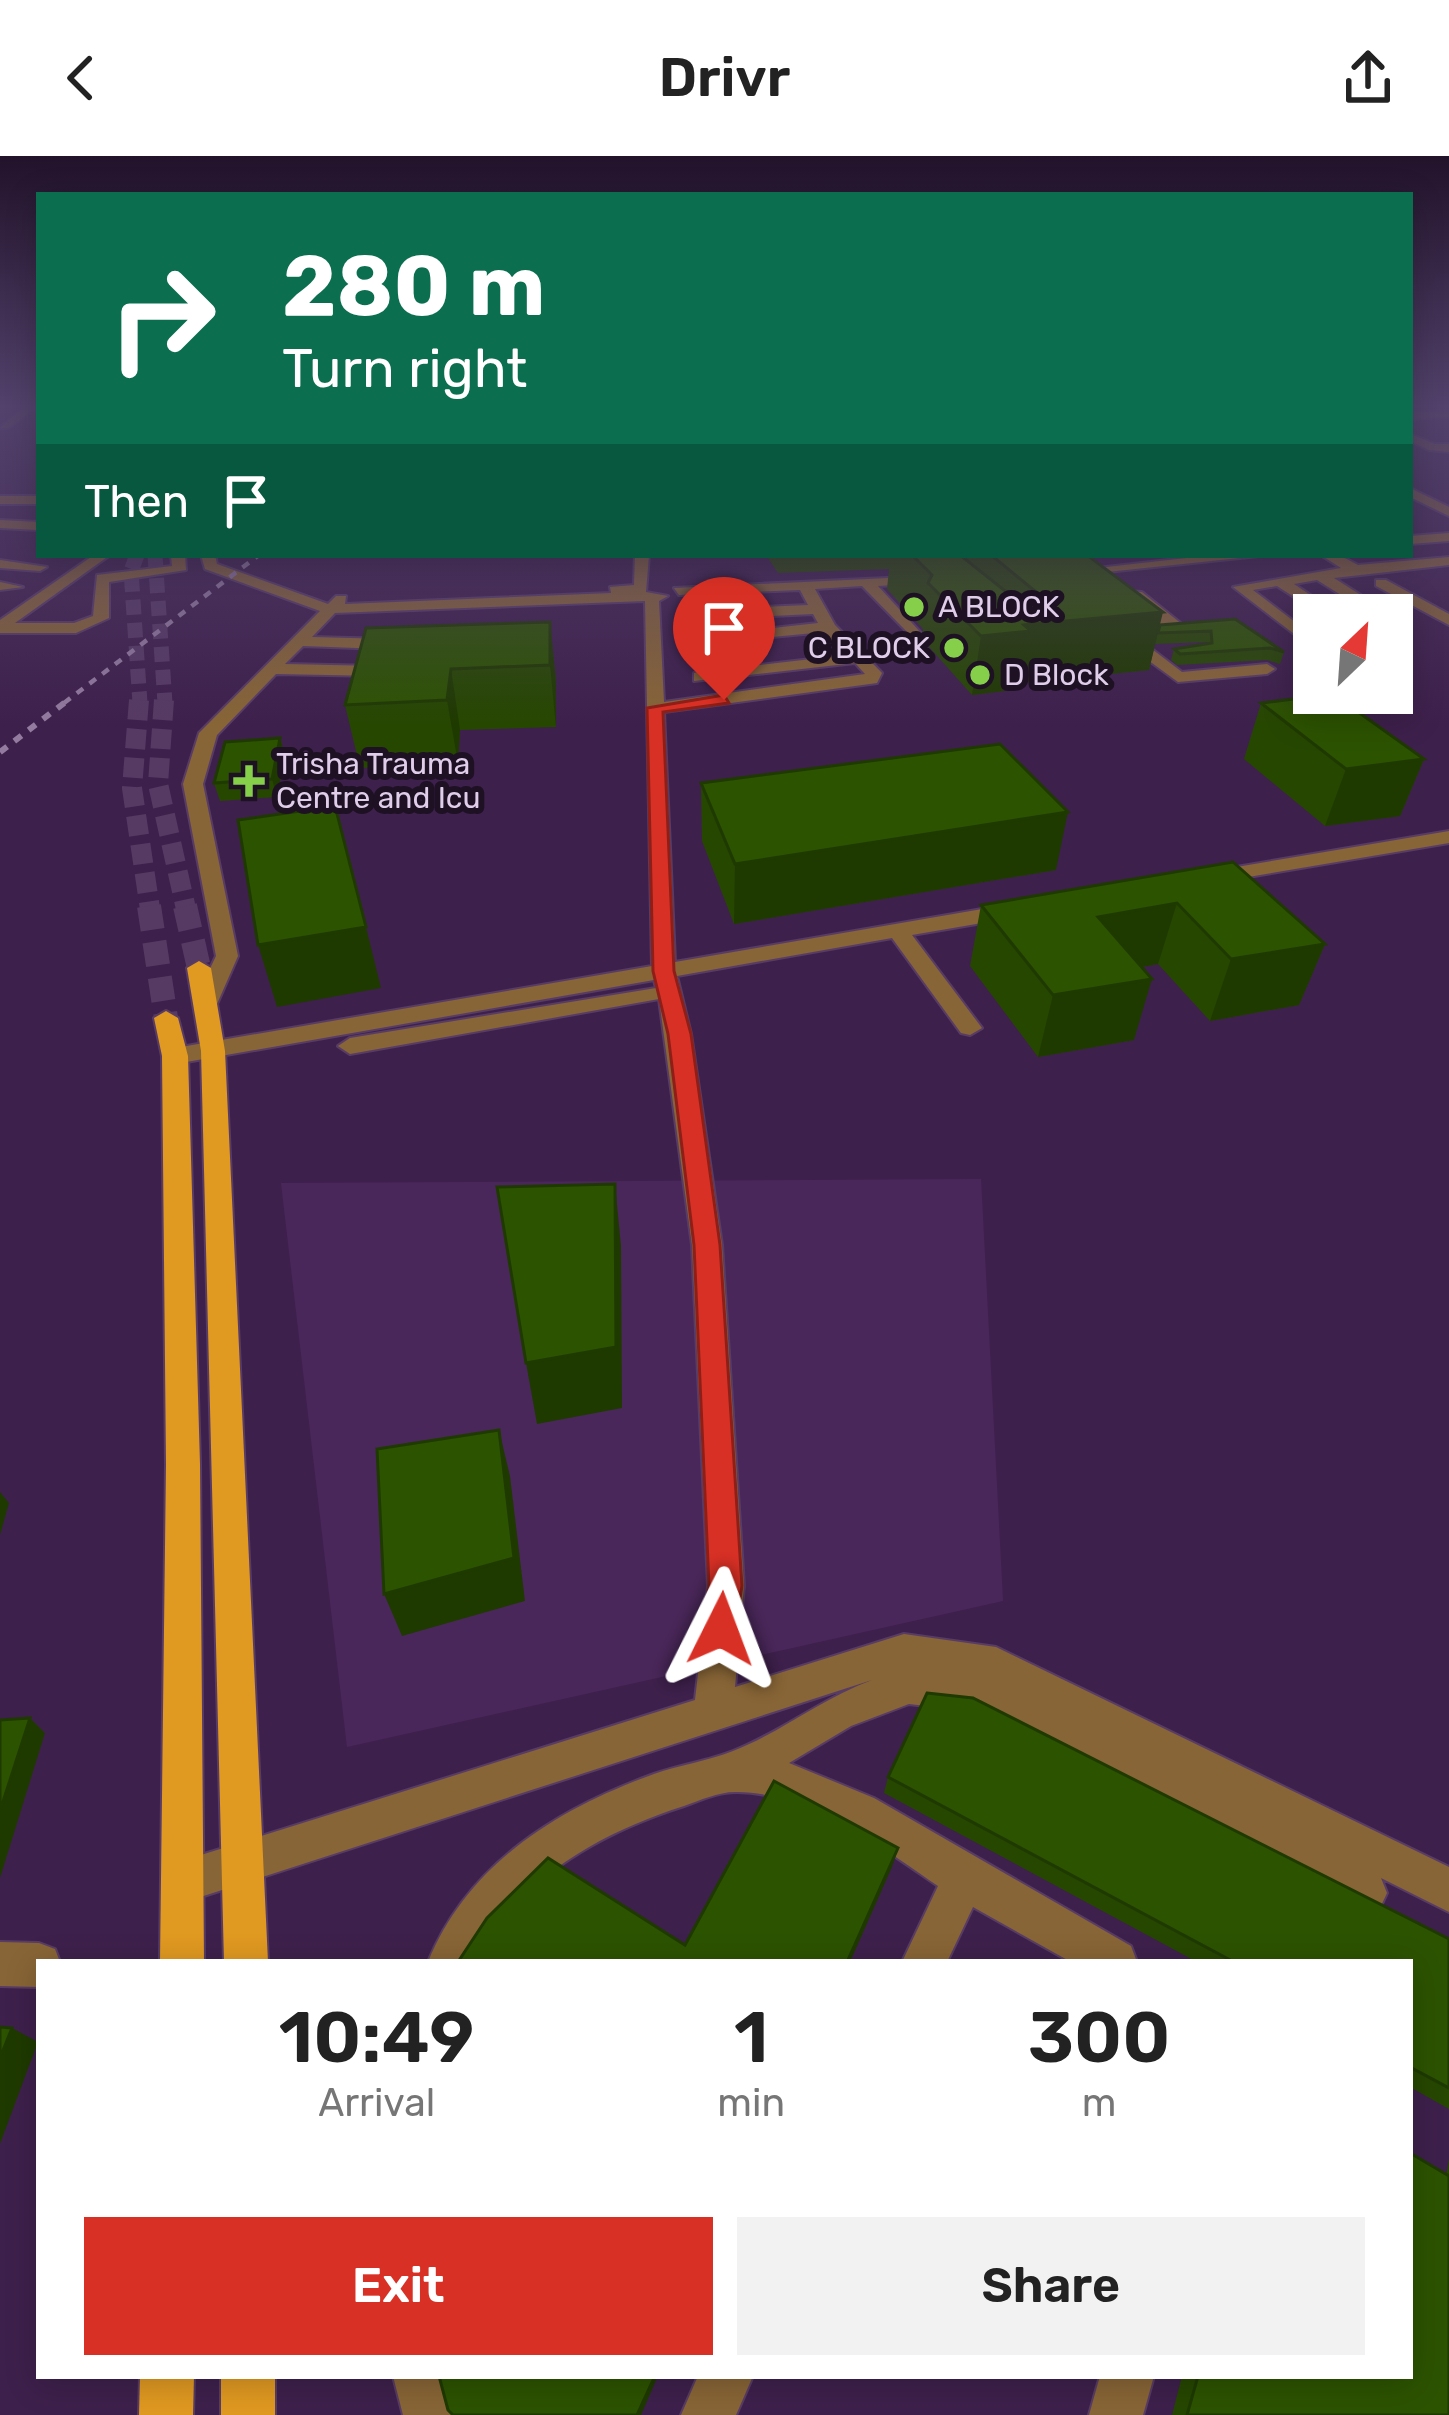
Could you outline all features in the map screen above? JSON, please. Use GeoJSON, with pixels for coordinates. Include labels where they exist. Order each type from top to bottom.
{"type":"FeatureCollection","features":[{"type":"Feature","properties":{"kind":"main road"},"geometry":{"type":"LineString","coordinates":[[199,968],[213,1060],[246,1959]]}},
{"type":"Feature","properties":{"kind":"main road"},"geometry":{"type":"LineString","coordinates":[[166,1018],[175,1065],[182,1959]]}},
{"type":"Feature","properties":{"kind":"main road"},"geometry":{"type":"LineString","coordinates":[[166,2415],[167,2379]]}},
{"type":"Feature","properties":{"kind":"main road"},"geometry":{"type":"LineString","coordinates":[[248,2379],[248,2415]]}},
{"type":"Feature","properties":{"kind":"street"},"geometry":{"type":"LineString","coordinates":[[0,524],[36,526]]}},
{"type":"Feature","properties":{"kind":"street"},"geometry":{"type":"LineString","coordinates":[[1413,540],[1449,537]]}},
{"type":"Feature","properties":{"kind":"street"},"geometry":{"type":"LineString","coordinates":[[0,628],[99,558]]}},
{"type":"Feature","properties":{"kind":"street"},"geometry":{"type":"LineString","coordinates":[[0,628],[76,628],[101,618],[102,578],[179,570],[178,558]]}},
{"type":"Feature","properties":{"kind":"street"},"geometry":{"type":"LineString","coordinates":[[209,558],[210,566],[334,604],[651,595],[933,579],[951,586]]}},
{"type":"Feature","properties":{"kind":"street"},"geometry":{"type":"LineString","coordinates":[[227,558],[334,604]]}},
{"type":"Feature","properties":{"kind":"street"},"geometry":{"type":"LineString","coordinates":[[643,558],[651,595]]}},
{"type":"Feature","properties":{"kind":"street"},"geometry":{"type":"LineString","coordinates":[[655,558],[651,595],[666,981],[680,1034],[707,1245],[725,1586],[713,1715]]}},
{"type":"Feature","properties":{"kind":"street"},"geometry":{"type":"LineString","coordinates":[[1054,579],[1202,558]]}},
{"type":"Feature","properties":{"kind":"street"},"geometry":{"type":"LineString","coordinates":[[1334,558],[1356,570]]}},
{"type":"Feature","properties":{"kind":"street"},"geometry":{"type":"LineString","coordinates":[[1293,627],[1240,592],[1246,584],[1449,561]]}},
{"type":"Feature","properties":{"kind":"street"},"geometry":{"type":"LineString","coordinates":[[0,564],[40,567]]}},
{"type":"Feature","properties":{"kind":"street"},"geometry":{"type":"LineString","coordinates":[[1409,565],[1429,576]]}},
{"type":"Feature","properties":{"kind":"street"},"geometry":{"type":"LineString","coordinates":[[1319,575],[1350,594]]}},
{"type":"Feature","properties":{"kind":"street"},"geometry":{"type":"LineString","coordinates":[[1278,580],[1300,594]]}},
{"type":"Feature","properties":{"kind":"street"},"geometry":{"type":"LineString","coordinates":[[866,582],[914,634]]}},
{"type":"Feature","properties":{"kind":"street"},"geometry":{"type":"LineString","coordinates":[[1381,583],[1449,620],[1425,623]]}},
{"type":"Feature","properties":{"kind":"street"},"geometry":{"type":"LineString","coordinates":[[655,708],[862,683],[874,673],[828,627],[806,585]]}},
{"type":"Feature","properties":{"kind":"street"},"geometry":{"type":"LineString","coordinates":[[1099,598],[1172,591]]}},
{"type":"Feature","properties":{"kind":"street"},"geometry":{"type":"LineString","coordinates":[[1137,595],[1175,625]]}},
{"type":"Feature","properties":{"kind":"street"},"geometry":{"type":"LineString","coordinates":[[205,1004],[227,956],[208,883],[193,784],[208,733],[334,604]]}},
{"type":"Feature","properties":{"kind":"street"},"geometry":{"type":"LineString","coordinates":[[716,614],[818,609]]}},
{"type":"Feature","properties":{"kind":"street"},"geometry":{"type":"LineString","coordinates":[[1196,623],[1111,625],[1178,677],[1267,669]]}},
{"type":"Feature","properties":{"kind":"street"},"geometry":{"type":"LineString","coordinates":[[693,642],[828,627]]}},
{"type":"Feature","properties":{"kind":"street"},"geometry":{"type":"LineString","coordinates":[[1274,642],[1293,640]]}},
{"type":"Feature","properties":{"kind":"street"},"geometry":{"type":"LineString","coordinates":[[270,669],[379,671],[397,663],[401,652],[388,644],[297,641]]}},
{"type":"Feature","properties":{"kind":"street"},"geometry":{"type":"LineString","coordinates":[[1147,654],[1181,650]]}},
{"type":"Feature","properties":{"kind":"street"},"geometry":{"type":"LineString","coordinates":[[700,677],[859,658]]}},
{"type":"Feature","properties":{"kind":"street"},"geometry":{"type":"LineString","coordinates":[[1449,837],[1199,890],[1449,853]]}},
{"type":"Feature","properties":{"kind":"street"},"geometry":{"type":"LineString","coordinates":[[175,1065],[1039,916]]}},
{"type":"Feature","properties":{"kind":"street"},"geometry":{"type":"LineString","coordinates":[[903,939],[970,1028]]}},
{"type":"Feature","properties":{"kind":"street"},"geometry":{"type":"LineString","coordinates":[[185,1881],[904,1652],[996,1665],[1449,1890]]}},
{"type":"Feature","properties":{"kind":"street"},"geometry":{"type":"LineString","coordinates":[[451,1959],[459,1941],[535,1852],[634,1799],[739,1771],[838,1712],[909,1684],[972,1693],[1365,1893]]}},
{"type":"Feature","properties":{"kind":"street"},"geometry":{"type":"LineString","coordinates":[[739,1771],[855,1806],[964,1878],[1110,1959]]}},
{"type":"Feature","properties":{"kind":"street"},"geometry":{"type":"LineString","coordinates":[[925,1959],[964,1878]]}},
{"type":"Feature","properties":{"kind":"street"},"geometry":{"type":"LineString","coordinates":[[0,1964],[36,1965]]}},
{"type":"Feature","properties":{"kind":"street"},"geometry":{"type":"LineString","coordinates":[[421,2379],[430,2415]]}},
{"type":"Feature","properties":{"kind":"street"},"geometry":{"type":"LineString","coordinates":[[708,2415],[725,2379]]}},
{"type":"Feature","properties":{"kind":"street"},"geometry":{"type":"LineString","coordinates":[[1116,2415],[1126,2379]]}},
{"type":"Feature","properties":{"kind":"shaded area"},"geometry":{"type":"Polygon","coordinates":[[[981,1179],[1003,1601],[347,1747],[281,1183],[981,1179]]]}},
{"type":"Feature","properties":{"kind":"building"},"geometry":{"type":"Polygon","coordinates":[[[915,558],[964,558],[1043,621],[1052,619],[1052,605],[995,558],[1091,558],[1163,612],[1024,625],[1031,631],[981,636],[928,583],[932,575],[915,558]]]}},
{"type":"Feature","properties":{"kind":"building"},"geometry":{"type":"Polygon","coordinates":[[[1235,619],[1284,652],[1270,648],[1180,654],[1174,649],[1212,643],[1211,631],[1158,633],[1160,625],[1235,619]]]}},
{"type":"Feature","properties":{"kind":"building"},"geometry":{"type":"Polygon","coordinates":[[[550,622],[550,665],[451,669],[447,700],[345,705],[366,628],[550,622]]]}},
{"type":"Feature","properties":{"kind":"building"},"geometry":{"type":"Polygon","coordinates":[[[1293,699],[1293,714],[1361,714],[1424,759],[1346,769],[1261,703],[1293,699]]]}},
{"type":"Feature","properties":{"kind":"building"},"geometry":{"type":"Polygon","coordinates":[[[280,738],[272,779],[214,783],[225,742],[280,738]]]}},
{"type":"Feature","properties":{"kind":"building"},"geometry":{"type":"Polygon","coordinates":[[[1000,744],[1068,812],[735,864],[701,783],[1000,744]]]}},
{"type":"Feature","properties":{"kind":"building"},"geometry":{"type":"Polygon","coordinates":[[[335,806],[366,927],[258,945],[238,820],[335,806]]]}},
{"type":"Feature","properties":{"kind":"building"},"geometry":{"type":"Polygon","coordinates":[[[1233,862],[1325,944],[1231,959],[1177,903],[1098,917],[1152,979],[1053,995],[981,905],[1233,862]]]}},
{"type":"Feature","properties":{"kind":"building"},"geometry":{"type":"Polygon","coordinates":[[[615,1184],[616,1347],[526,1363],[497,1187],[615,1184]]]}},
{"type":"Feature","properties":{"kind":"building"},"geometry":{"type":"Polygon","coordinates":[[[499,1430],[514,1558],[384,1594],[377,1449],[499,1430]]]}},
{"type":"Feature","properties":{"kind":"building"},"geometry":{"type":"Polygon","coordinates":[[[927,1693],[973,1698],[1449,1939],[1449,2088],[1413,2069],[1413,1959],[1228,1959],[888,1777],[927,1693]]]}},
{"type":"Feature","properties":{"kind":"building"},"geometry":{"type":"Polygon","coordinates":[[[30,1718],[0,1811],[0,1720],[30,1718]]]}},
{"type":"Feature","properties":{"kind":"building"},"geometry":{"type":"Polygon","coordinates":[[[774,1781],[898,1848],[848,1959],[460,1959],[487,1918],[548,1858],[685,1945],[774,1781]]]}},
{"type":"Feature","properties":{"kind":"building"},"geometry":{"type":"Polygon","coordinates":[[[0,2027],[12,2028],[0,2058],[0,2027]]]}},
{"type":"Feature","properties":{"kind":"building"},"geometry":{"type":"Polygon","coordinates":[[[1413,2155],[1449,2176],[1449,2415],[1187,2415],[1197,2379],[1413,2379],[1413,2155]]]}},
{"type":"Feature","properties":{"kind":"building"},"geometry":{"type":"Polygon","coordinates":[[[440,2379],[654,2379],[637,2415],[453,2415],[440,2379]]]}},
{"type":"Feature","properties":{"kind":"tunnel"},"geometry":{"type":"LineString","coordinates":[[136,558],[131,571],[140,703]]}},
{"type":"Feature","properties":{"kind":"tunnel"},"geometry":{"type":"LineString","coordinates":[[155,558],[165,703]]}},
{"type":"Feature","properties":{"kind":"tunnel"},"geometry":{"type":"LineString","coordinates":[[139,700],[132,788],[150,909]]}},
{"type":"Feature","properties":{"kind":"tunnel"},"geometry":{"type":"LineString","coordinates":[[164,700],[158,784],[186,909]]}},
{"type":"Feature","properties":{"kind":"tunnel"},"geometry":{"type":"LineString","coordinates":[[149,906],[166,1018]]}},
{"type":"Feature","properties":{"kind":"tunnel"},"geometry":{"type":"LineString","coordinates":[[185,906],[199,968]]}},
{"type":"Feature","properties":{"kind":"railway"},"geometry":{"type":"LineString","coordinates":[[64,703],[255,558]]}},
{"type":"Feature","properties":{"kind":"railway"},"geometry":{"type":"LineString","coordinates":[[0,752],[68,700]]}},
{"type":"Feature","properties":{"kind":"place","name":"A BLOCK"},"geometry":{"type":"Point","coordinates":[914,607]}},
{"type":"Feature","properties":{"kind":"place","name":"C BLOCK"},"geometry":{"type":"Point","coordinates":[954,648]}},
{"type":"Feature","properties":{"kind":"place","name":"D Block"},"geometry":{"type":"Point","coordinates":[980,675]}},
{"type":"Feature","properties":{"kind":"place","name":"Trisha Trauma Centre and Icu"},"geometry":{"type":"Point","coordinates":[249,781]}},
{"type":"Feature","properties":{"kind":"route"},"geometry":{"type":"LineString","coordinates":[[721,1629],[725,1586],[707,1245],[680,1034],[664,971],[655,708],[724,700]]}}]}
